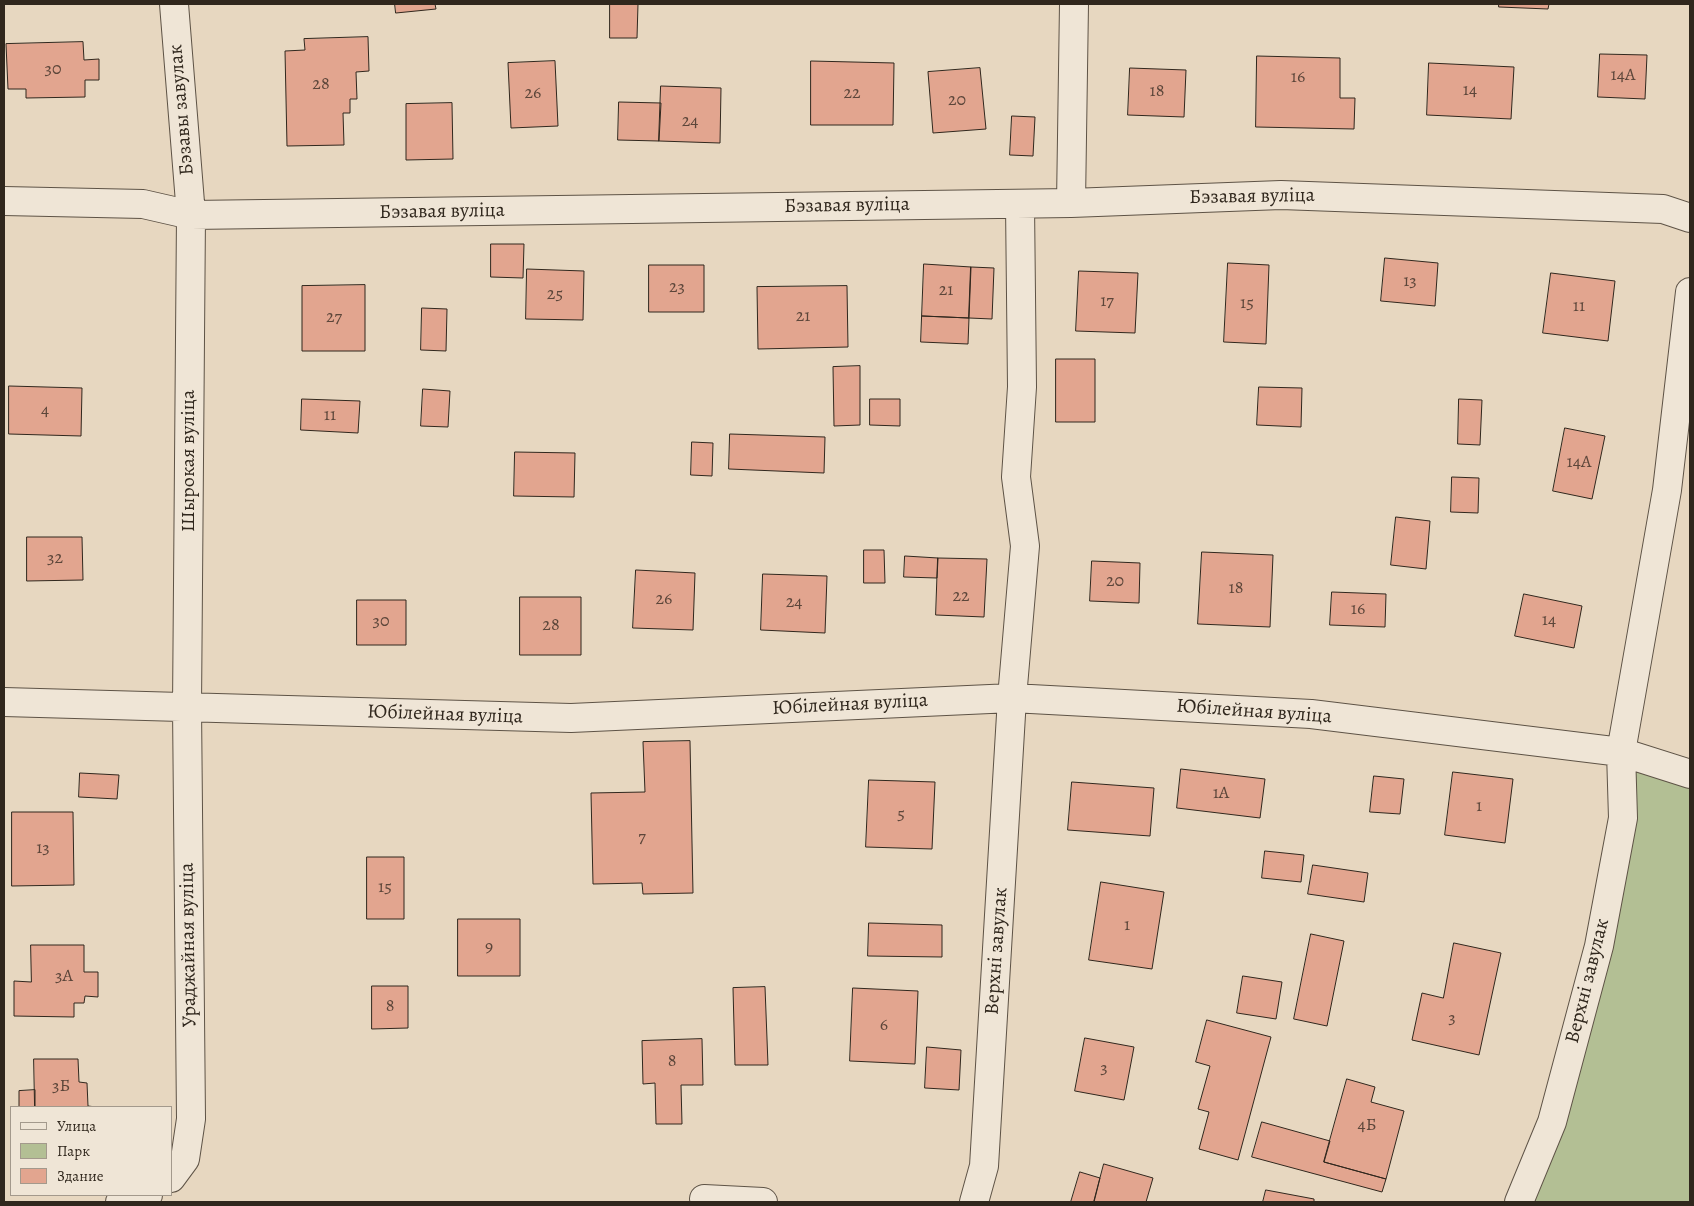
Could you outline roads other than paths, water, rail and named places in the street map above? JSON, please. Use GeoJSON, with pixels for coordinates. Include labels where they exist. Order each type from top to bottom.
{"type":"FeatureCollection","features":[{"type":"Feature","properties":{"kind":"street","name":"Бэзавы завулак"},"geometry":{"type":"LineString","coordinates":[[174,4],[191,215]]}},
{"type":"Feature","properties":{"kind":"street"},"geometry":{"type":"LineString","coordinates":[[1071,203],[1074,4]]}},
{"type":"Feature","properties":{"kind":"street","name":"Бэзавая вуліца"},"geometry":{"type":"LineString","coordinates":[[4,201],[143,204],[191,215],[1020,204],[1281,194],[1663,209],[1690,218]]}},
{"type":"Feature","properties":{"kind":"street","name":"Верхні завулак"},"geometry":{"type":"LineString","coordinates":[[974,1202],[984,1166],[1012,698],[1025,546],[1016,476],[1022,387],[1020,204]]}},
{"type":"Feature","properties":{"kind":"street","name":"Шырокая вуліца"},"geometry":{"type":"LineString","coordinates":[[186,707],[191,215]]}},
{"type":"Feature","properties":{"kind":"street","name":"Верхні завулак"},"geometry":{"type":"LineString","coordinates":[[1519,1202],[1552,1122],[1599,946],[1623,818],[1621,752],[1667,490],[1690,292]]}},
{"type":"Feature","properties":{"kind":"street","name":"Юбілейная вуліца"},"geometry":{"type":"LineString","coordinates":[[4,702],[571,718],[1012,698],[1311,714],[1621,752],[1690,774]]}},
{"type":"Feature","properties":{"kind":"street","name":"Ураджайная вуліца"},"geometry":{"type":"LineString","coordinates":[[172,1177],[185,1159],[191,1119],[186,707]]}},
{"type":"Feature","properties":{"kind":"street"},"geometry":{"type":"LineString","coordinates":[[120,1202],[147,1196]]}},
{"type":"Feature","properties":{"kind":"street"},"geometry":{"type":"LineString","coordinates":[[704,1199],[763,1202]]}}]}
